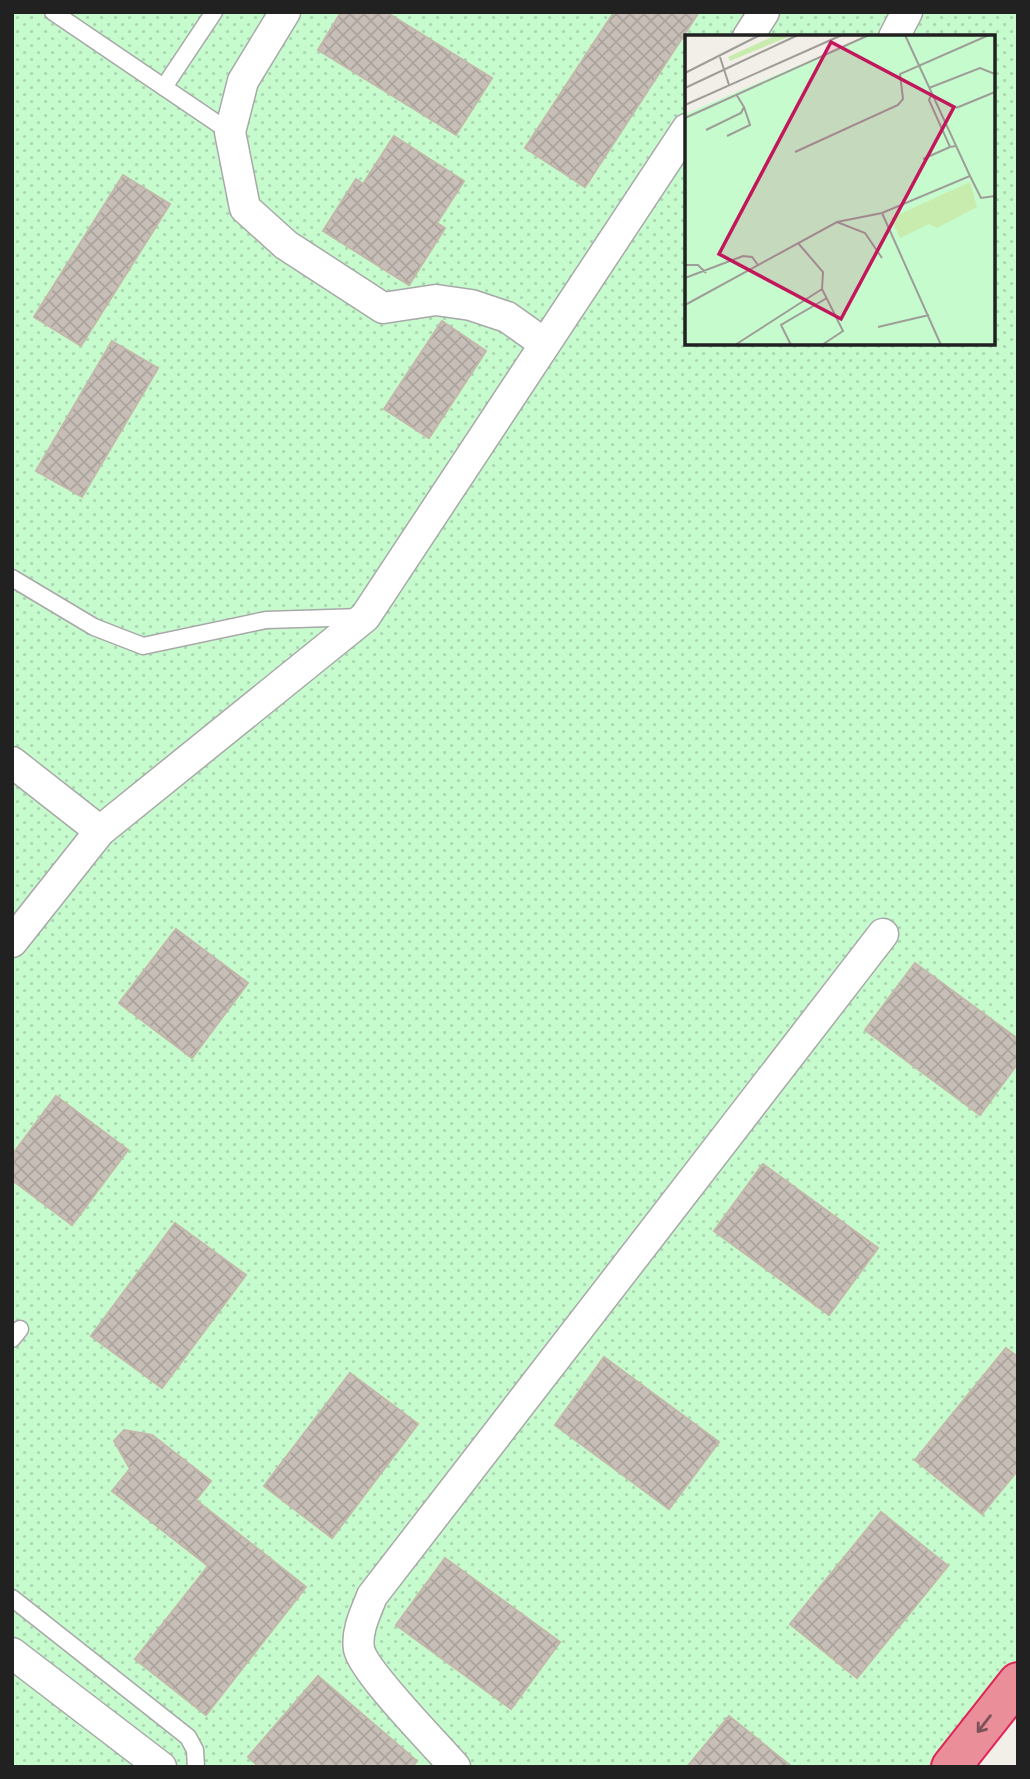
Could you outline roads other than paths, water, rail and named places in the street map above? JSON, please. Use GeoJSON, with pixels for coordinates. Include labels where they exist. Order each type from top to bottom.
{"type":"FeatureCollection","features":[{"type":"Feature","properties":{"kind":"highway"},"geometry":{"type":"LineString","coordinates":[[951,1767],[1018,1682]]}},
{"type":"Feature","properties":{"kind":"street"},"geometry":{"type":"LineString","coordinates":[[285,12],[243,81],[230,132],[245,208],[286,245],[383,308],[436,300],[471,304],[507,317],[545,344]]}},
{"type":"Feature","properties":{"kind":"street"},"geometry":{"type":"LineString","coordinates":[[749,35],[764,12]]}},
{"type":"Feature","properties":{"kind":"street"},"geometry":{"type":"LineString","coordinates":[[895,35],[907,12]]}},
{"type":"Feature","properties":{"kind":"street"},"geometry":{"type":"LineString","coordinates":[[12,942],[100,831],[365,617],[685,132]]}},
{"type":"Feature","properties":{"kind":"street"},"geometry":{"type":"LineString","coordinates":[[12,762],[100,831]]}},
{"type":"Feature","properties":{"kind":"street"},"geometry":{"type":"LineString","coordinates":[[455,1767],[381,1683],[359,1650],[361,1625],[372,1597],[883,934]]}},
{"type":"Feature","properties":{"kind":"street"},"geometry":{"type":"LineString","coordinates":[[12,1653],[161,1767]]}},
{"type":"Feature","properties":{"kind":"lane"},"geometry":{"type":"LineString","coordinates":[[53,12],[230,132]]}},
{"type":"Feature","properties":{"kind":"lane"},"geometry":{"type":"LineString","coordinates":[[164,87],[214,12]]}},
{"type":"Feature","properties":{"kind":"lane"},"geometry":{"type":"LineString","coordinates":[[12,578],[94,627],[143,646],[266,620],[365,617]]}},
{"type":"Feature","properties":{"kind":"lane"},"geometry":{"type":"LineString","coordinates":[[12,1598],[188,1737],[195,1750],[196,1767]]}}]}
